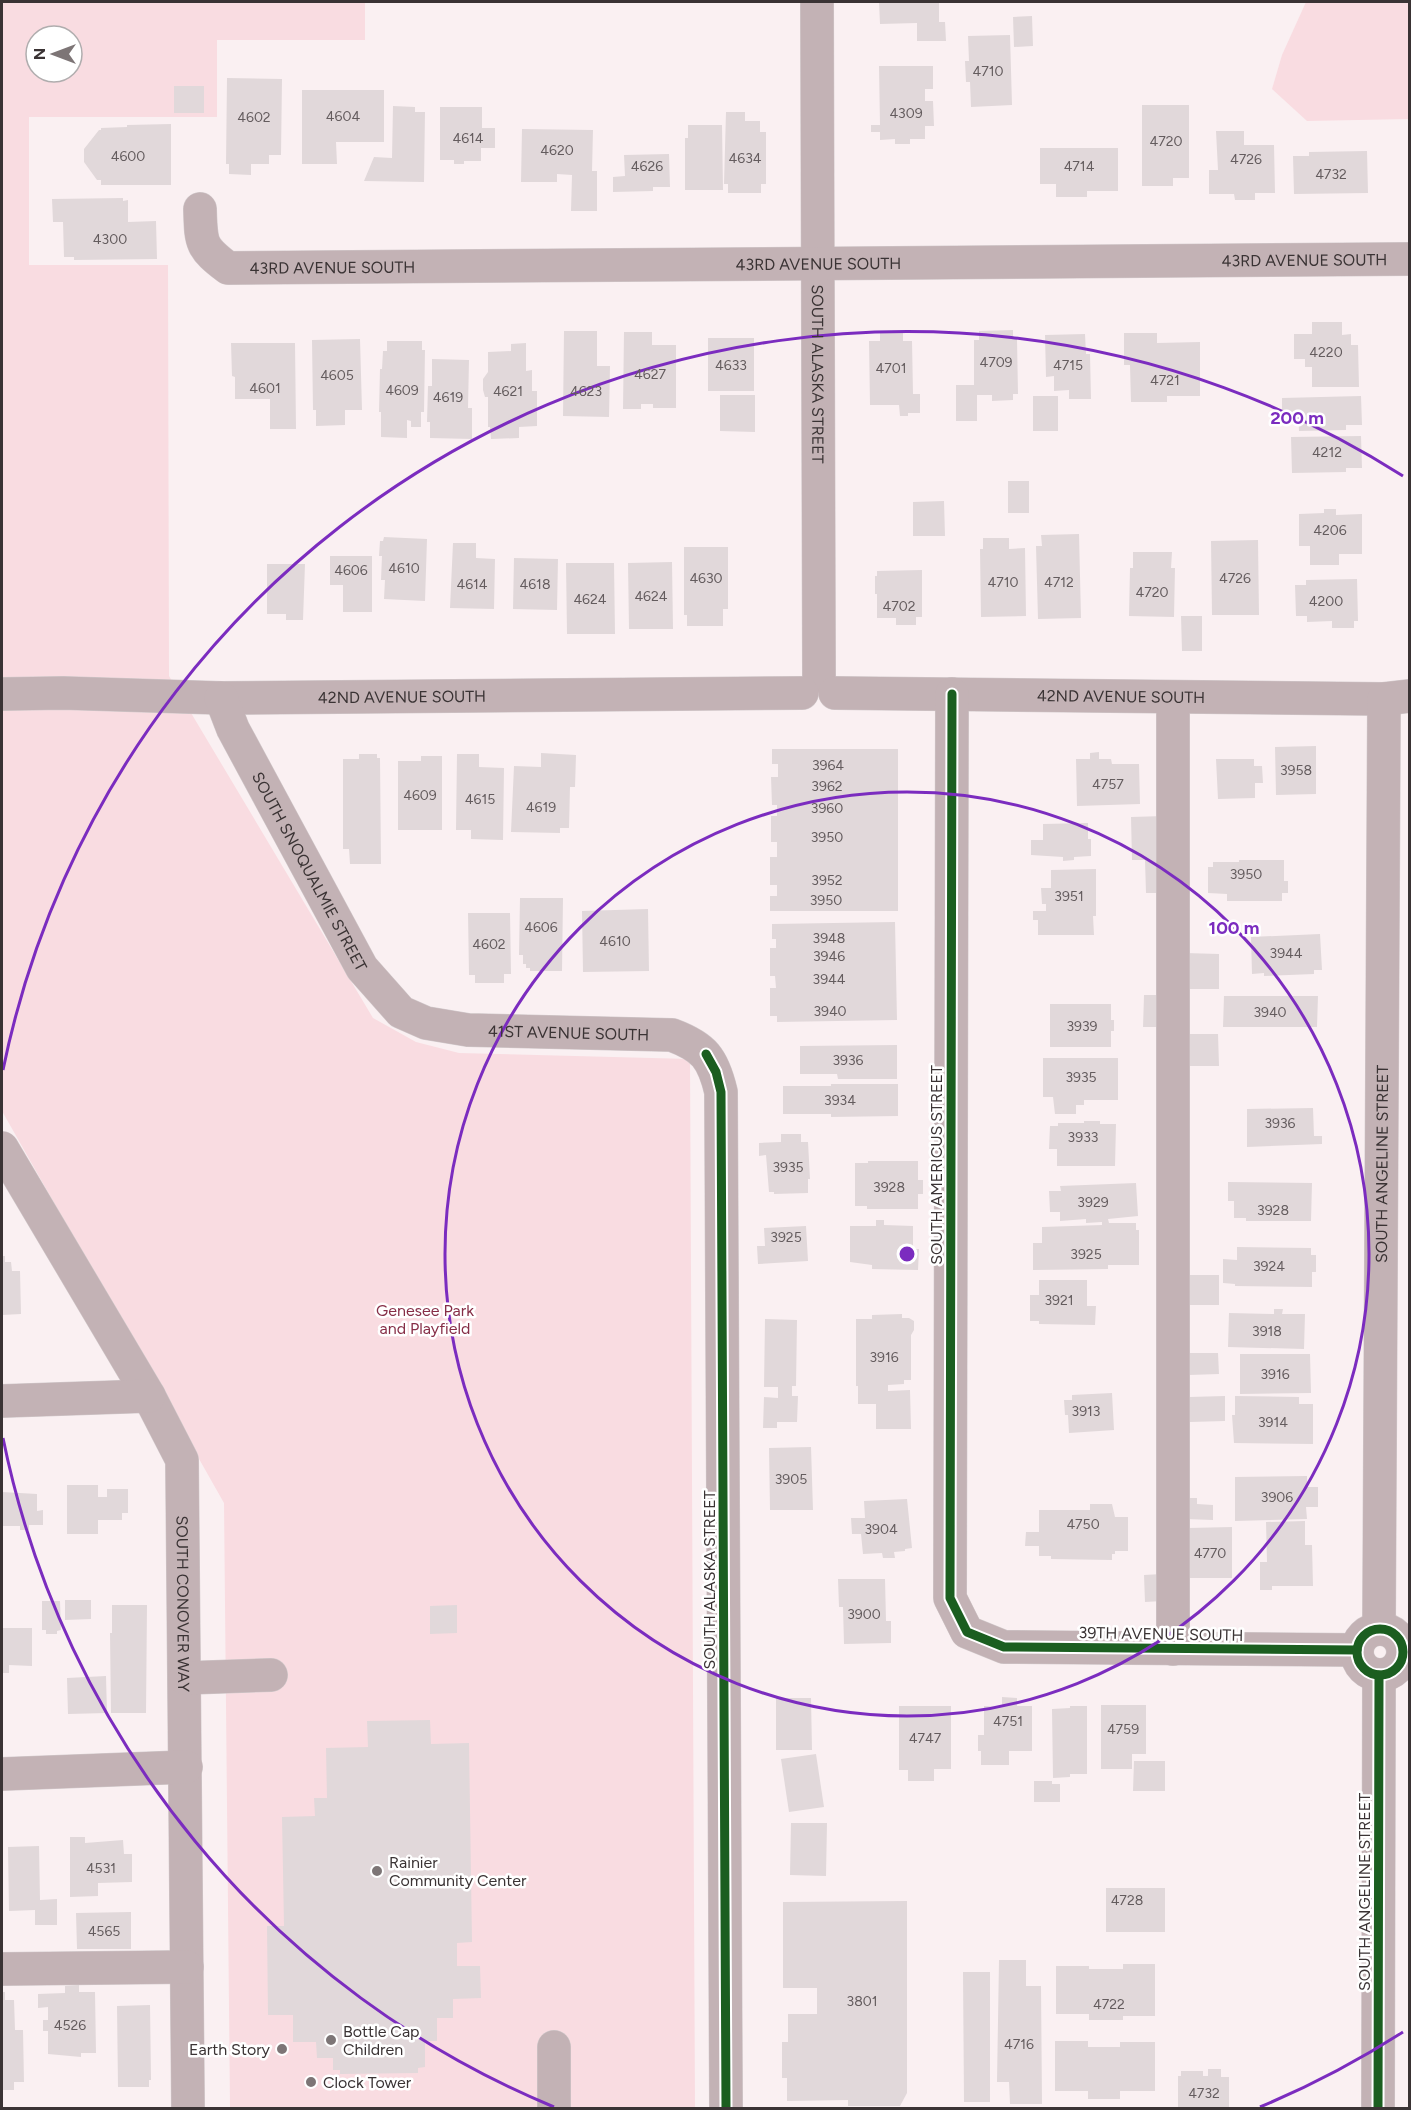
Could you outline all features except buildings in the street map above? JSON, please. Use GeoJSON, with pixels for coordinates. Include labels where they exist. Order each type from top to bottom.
{"type":"FeatureCollection","features":[{"type":"Feature","properties":{"kind":"street","name":"SOUTH ALASKA STREET"},"geometry":{"type":"LineString","coordinates":[[817,2],[819,687]]}},
{"type":"Feature","properties":{"kind":"street","name":"43RD AVENUE SOUTH"},"geometry":{"type":"LineString","coordinates":[[200,209],[201,242],[211,255],[228,268],[1410,259]]}},
{"type":"Feature","properties":{"kind":"street","name":"42ND AVENUE SOUTH"},"geometry":{"type":"LineString","coordinates":[[2,694],[221,698],[819,687],[952,694],[1173,698],[1397,698]]}},
{"type":"Feature","properties":{"kind":"street","name":"SOUTH AMERICUS STREET"},"geometry":{"type":"LineString","coordinates":[[952,694],[950,1598],[967,1632]]}},
{"type":"Feature","properties":{"kind":"street","name":"SOUTH SNOQUALMIE STREET"},"geometry":{"type":"LineString","coordinates":[[221,698],[233,729],[362,968],[401,1012],[426,1023]]}},
{"type":"Feature","properties":{"kind":"street"},"geometry":{"type":"LineString","coordinates":[[1173,698],[1173,1649]]}},
{"type":"Feature","properties":{"kind":"street","name":"SOUTH ANGELINE STREET"},"geometry":{"type":"LineString","coordinates":[[1368,1640],[1397,698]]}},
{"type":"Feature","properties":{"kind":"street","name":"41ST AVENUE SOUTH"},"geometry":{"type":"LineString","coordinates":[[426,1023],[468,1030],[672,1035],[692,1042],[706,1054]]}},
{"type":"Feature","properties":{"kind":"street","name":"SOUTH ALASKA STREET"},"geometry":{"type":"LineString","coordinates":[[706,1054],[717,1072],[721,1092],[726,2109]]}},
{"type":"Feature","properties":{"kind":"street","name":"SOUTH CONOVER WAY"},"geometry":{"type":"LineString","coordinates":[[2,1148],[149,1396],[182,1460],[188,2109]]}},
{"type":"Feature","properties":{"kind":"street"},"geometry":{"type":"LineString","coordinates":[[2,1401],[149,1396]]}},
{"type":"Feature","properties":{"kind":"street"},"geometry":{"type":"LineString","coordinates":[[1389,1631],[1396,1635],[1406,1651],[1397,1669],[1390,1673],[1379,1675],[1369,1673],[1359,1662],[1368,1640],[1389,1631]]}},
{"type":"Feature","properties":{"kind":"street","name":"39TH AVENUE SOUTH"},"geometry":{"type":"LineString","coordinates":[[967,1632],[1004,1647],[1173,1649],[1368,1640]]}},
{"type":"Feature","properties":{"kind":"street"},"geometry":{"type":"LineString","coordinates":[[185,1678],[271,1675]]}},
{"type":"Feature","properties":{"kind":"street","name":"SOUTH ANGELINE STREET"},"geometry":{"type":"LineString","coordinates":[[1378,2109],[1379,1675]]}},
{"type":"Feature","properties":{"kind":"street"},"geometry":{"type":"LineString","coordinates":[[2,1774],[186,1767]]}},
{"type":"Feature","properties":{"kind":"street"},"geometry":{"type":"LineString","coordinates":[[2,1969],[187,1967]]}},
{"type":"Feature","properties":{"kind":"street"},"geometry":{"type":"LineString","coordinates":[[554,2047],[554,2109]]}},
{"type":"Feature","properties":{"kind":"green space","name":"Genesee Park and Playfield"},"geometry":{"type":"Polygon","coordinates":[[[2,2],[365,2],[365,40],[217,40],[217,117],[29,117],[29,265],[168,265],[169,676],[373,1018],[416,1042],[459,1053],[690,1059],[695,2108],[230,2108],[224,1503],[2,1111],[2,2]]]}},
{"type":"Feature","properties":{"kind":"green space"},"geometry":{"type":"Polygon","coordinates":[[[1306,2],[1409,2],[1409,119],[1307,121],[1272,89],[1282,55],[1306,2]]]}},
{"type":"Feature","properties":{"kind":"cycle path"},"geometry":{"type":"LineString","coordinates":[[952,694],[950,1598],[967,1632],[1004,1647],[1357,1650]]}},
{"type":"Feature","properties":{"kind":"cycle path"},"geometry":{"type":"LineString","coordinates":[[706,1054],[716,1072],[721,1092],[726,2108]]}},
{"type":"Feature","properties":{"kind":"cycle path"},"geometry":{"type":"LineString","coordinates":[[1380,1629],[1396,1636],[1403,1652],[1396,1668],[1380,1675],[1364,1668],[1357,1652],[1364,1636],[1380,1629]]}},
{"type":"Feature","properties":{"kind":"cycle path"},"geometry":{"type":"LineString","coordinates":[[1378,2108],[1379,1675]]}},
{"type":"Feature","properties":{"kind":"place","name":"Rainier Community Center"},"geometry":{"type":"Point","coordinates":[377,1871]}},
{"type":"Feature","properties":{"kind":"place","name":"Bottle Cap Children"},"geometry":{"type":"Point","coordinates":[331,2040]}},
{"type":"Feature","properties":{"kind":"place","name":"Earth Story"},"geometry":{"type":"Point","coordinates":[282,2049]}},
{"type":"Feature","properties":{"kind":"place","name":"Clock Tower"},"geometry":{"type":"Point","coordinates":[311,2082]}}]}
